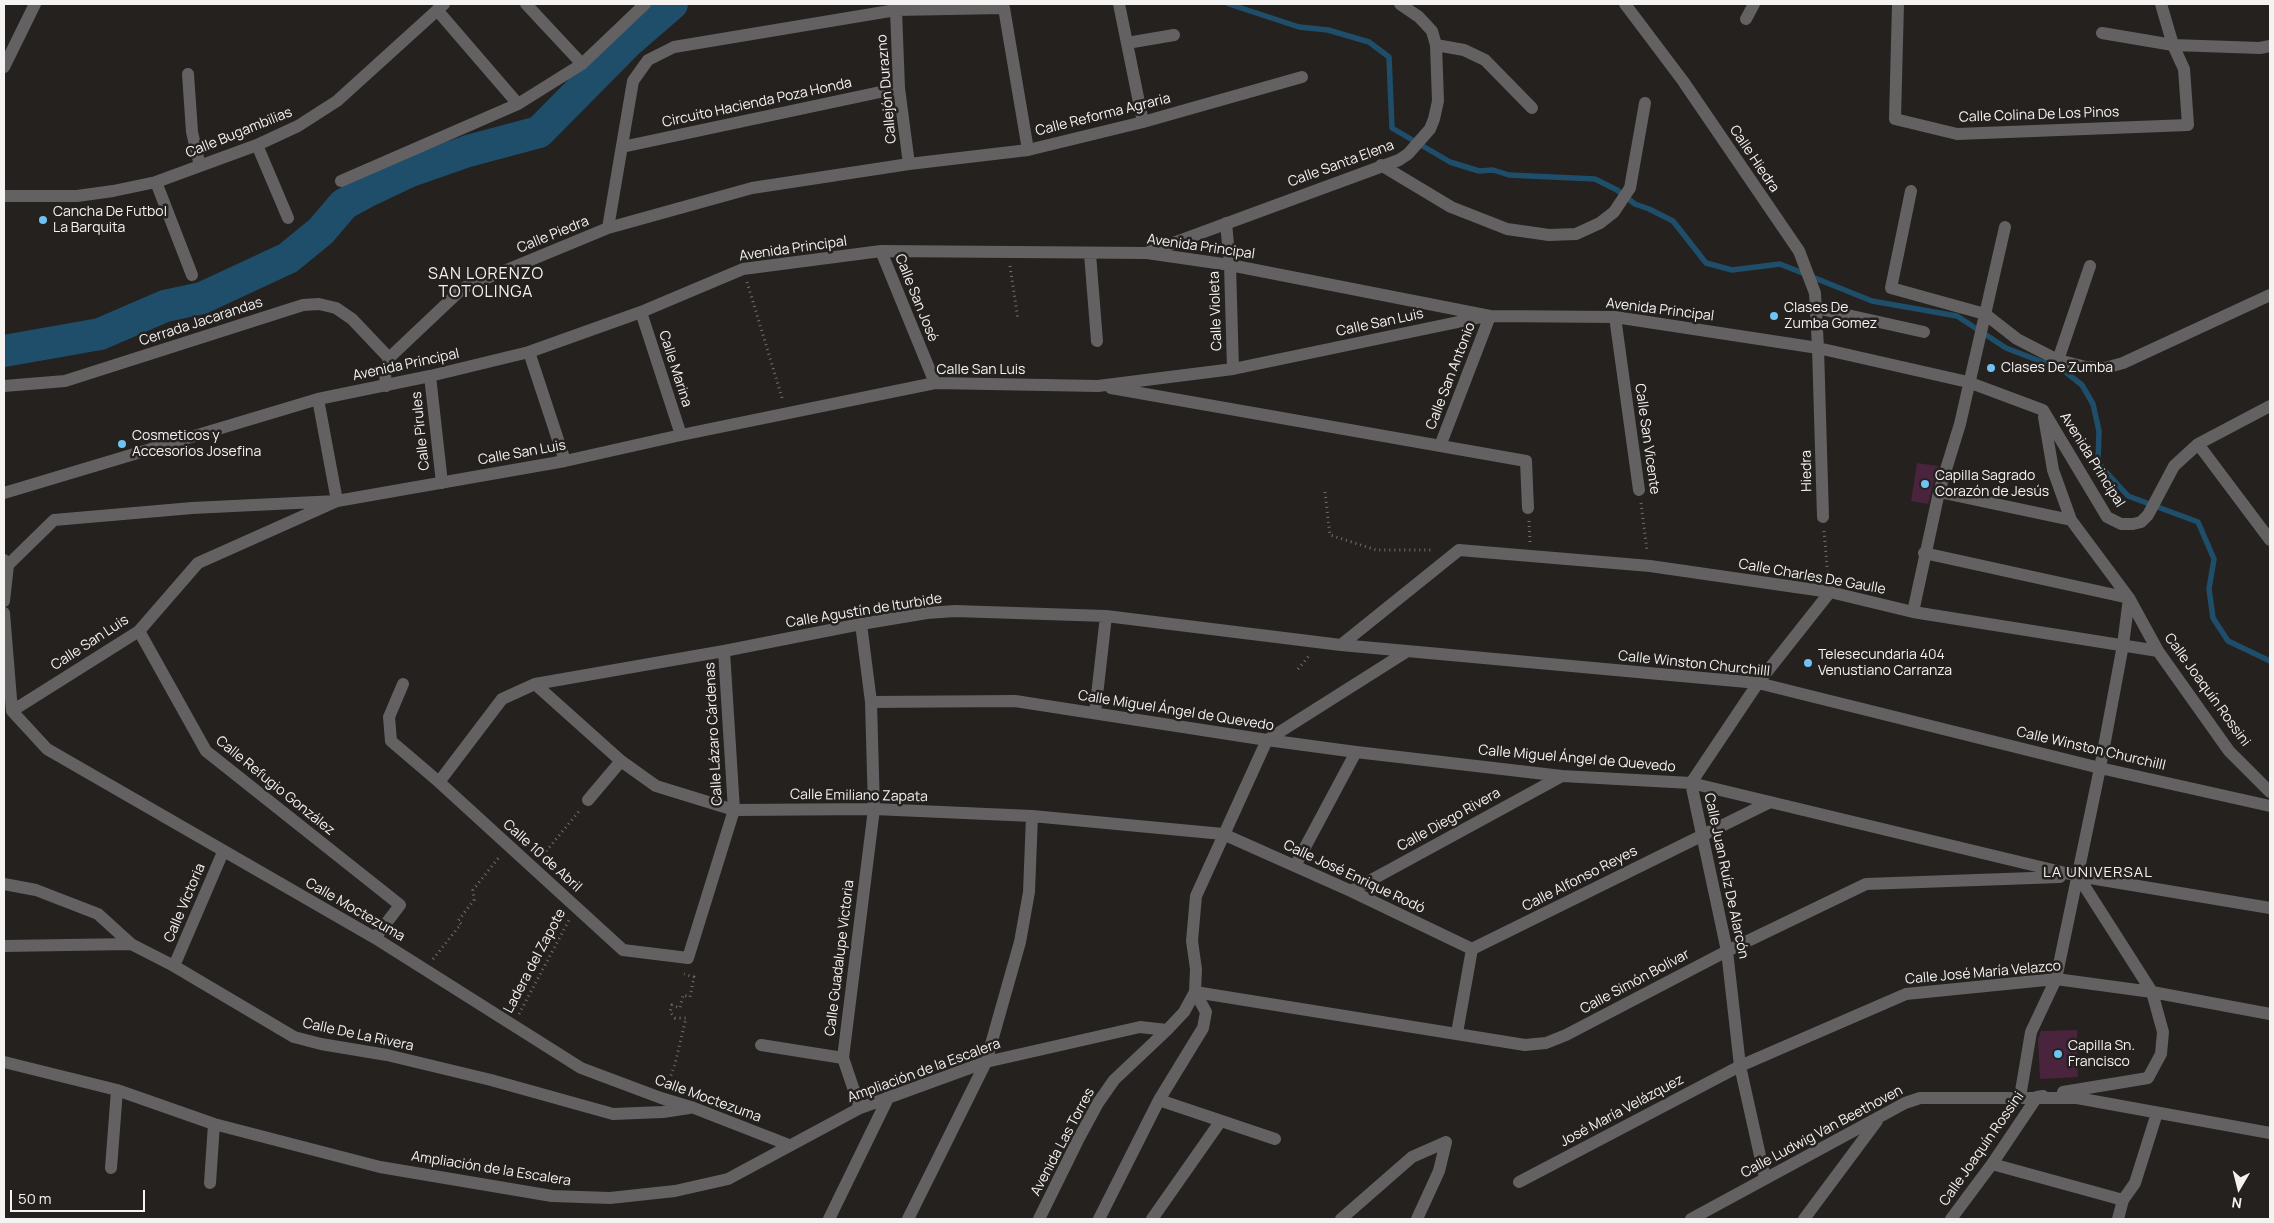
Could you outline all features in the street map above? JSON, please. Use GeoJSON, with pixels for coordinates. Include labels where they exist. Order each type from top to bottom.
{"type":"FeatureCollection","features":[{"type":"Feature","properties":{"kind":"street"},"geometry":{"type":"LineString","coordinates":[[4,67],[35,4]]}},
{"type":"Feature","properties":{"kind":"street"},"geometry":{"type":"LineString","coordinates":[[526,4],[582,64]]}},
{"type":"Feature","properties":{"kind":"street"},"geometry":{"type":"LineString","coordinates":[[341,181],[518,104],[582,64],[645,4]]}},
{"type":"Feature","properties":{"kind":"street"},"geometry":{"type":"LineString","coordinates":[[1119,4],[1143,122]]}},
{"type":"Feature","properties":{"kind":"street","name":"Calle Santa Elena"},"geometry":{"type":"LineString","coordinates":[[1147,253],[1226,222],[1399,160],[1408,154],[1430,129],[1438,101],[1436,46],[1432,31],[1420,17],[1400,4]]}},
{"type":"Feature","properties":{"kind":"street","name":"Calle Hiedra"},"geometry":{"type":"LineString","coordinates":[[1625,4],[1683,81],[1799,251],[1815,293],[1818,348]]}},
{"type":"Feature","properties":{"kind":"street"},"geometry":{"type":"LineString","coordinates":[[1746,19],[1754,4]]}},
{"type":"Feature","properties":{"kind":"street","name":"Calle Colina De Los Pinos"},"geometry":{"type":"LineString","coordinates":[[1898,4],[1895,119],[1957,134],[2188,125],[2184,69],[2173,45]]}},
{"type":"Feature","properties":{"kind":"street"},"geometry":{"type":"LineString","coordinates":[[2161,4],[2173,45]]}},
{"type":"Feature","properties":{"kind":"street"},"geometry":{"type":"LineString","coordinates":[[440,7],[518,104]]}},
{"type":"Feature","properties":{"kind":"street","name":"Calle Bugambilias"},"geometry":{"type":"LineString","coordinates":[[4,196],[76,196],[114,191],[156,182],[257,145],[298,126],[337,101],[440,7]]}},
{"type":"Feature","properties":{"kind":"street"},"geometry":{"type":"LineString","coordinates":[[608,228],[633,81],[648,60],[674,47],[896,10],[1004,8],[1028,150]]}},
{"type":"Feature","properties":{"kind":"street","name":"Callejón Durazno"},"geometry":{"type":"LineString","coordinates":[[896,10],[899,88],[909,164]]}},
{"type":"Feature","properties":{"kind":"street"},"geometry":{"type":"LineString","coordinates":[[2102,33],[2173,45],[2260,48],[2270,46]]}},
{"type":"Feature","properties":{"kind":"street"},"geometry":{"type":"LineString","coordinates":[[1127,43],[1174,35]]}},
{"type":"Feature","properties":{"kind":"street"},"geometry":{"type":"LineString","coordinates":[[1436,46],[1464,50],[1485,60],[1532,108]]}},
{"type":"Feature","properties":{"kind":"street"},"geometry":{"type":"LineString","coordinates":[[188,74],[192,132],[200,166]]}},
{"type":"Feature","properties":{"kind":"street","name":"Calle Reforma Agraria"},"geometry":{"type":"LineString","coordinates":[[608,228],[752,188],[909,164],[1028,150],[1143,122],[1302,77]]}},
{"type":"Feature","properties":{"kind":"street","name":"Circuito Hacienda Poza Honda"},"geometry":{"type":"LineString","coordinates":[[622,147],[899,88]]}},
{"type":"Feature","properties":{"kind":"street"},"geometry":{"type":"LineString","coordinates":[[1381,165],[1451,207],[1507,229],[1549,235],[1576,234],[1600,223],[1614,212],[1630,188],[1645,103]]}},
{"type":"Feature","properties":{"kind":"street"},"geometry":{"type":"LineString","coordinates":[[257,145],[288,218]]}},
{"type":"Feature","properties":{"kind":"street"},"geometry":{"type":"LineString","coordinates":[[156,182],[192,274]]}},
{"type":"Feature","properties":{"kind":"street"},"geometry":{"type":"LineString","coordinates":[[1912,191],[1891,288],[1984,320],[2058,360],[2086,367],[2105,368],[2123,363],[2270,295]]}},
{"type":"Feature","properties":{"kind":"street","name":"Calle Violeta"},"geometry":{"type":"LineString","coordinates":[[1226,222],[1230,265],[1233,369]]}},
{"type":"Feature","properties":{"kind":"street"},"geometry":{"type":"LineString","coordinates":[[1912,612],[1939,492],[1960,424],[1968,382],[2005,227]]}},
{"type":"Feature","properties":{"kind":"street","name":"Calle Piedra"},"geometry":{"type":"LineString","coordinates":[[389,358],[464,288],[608,228]]}},
{"type":"Feature","properties":{"kind":"street","name":"Avenida Principal"},"geometry":{"type":"LineString","coordinates":[[4,494],[318,399],[386,386],[530,352],[642,312],[743,269],[881,251],[1147,253],[1230,265],[1490,316],[1615,318],[1818,348],[1968,382],[2043,410],[2108,517],[2120,524],[2141,522],[2148,515],[2161,487],[2174,466],[2198,444],[2270,406]]}},
{"type":"Feature","properties":{"kind":"street","name":"Calle San José"},"geometry":{"type":"LineString","coordinates":[[881,251],[935,383]]}},
{"type":"Feature","properties":{"kind":"street"},"geometry":{"type":"LineString","coordinates":[[1090,254],[1096,340]]}},
{"type":"Feature","properties":{"kind":"street"},"geometry":{"type":"LineString","coordinates":[[2058,360],[2090,266]]}},
{"type":"Feature","properties":{"kind":"street","name":"Cerrada Jacarandas"},"geometry":{"type":"LineString","coordinates":[[4,386],[65,380],[303,305],[319,304],[336,308],[352,319],[389,358]]}},
{"type":"Feature","properties":{"kind":"street"},"geometry":{"type":"LineString","coordinates":[[1816,308],[1924,332]]}},
{"type":"Feature","properties":{"kind":"street","name":"Calle Marina"},"geometry":{"type":"LineString","coordinates":[[642,312],[681,435]]}},
{"type":"Feature","properties":{"kind":"street","name":"Calle San Luis"},"geometry":{"type":"LineString","coordinates":[[12,711],[139,631],[198,563],[337,501],[565,461],[681,435],[935,383],[1098,386],[1233,369],[1490,316]]}},
{"type":"Feature","properties":{"kind":"street","name":"Calle San Antonio"},"geometry":{"type":"LineString","coordinates":[[1490,316],[1440,446],[1526,461],[1528,508]]}},
{"type":"Feature","properties":{"kind":"street","name":"Calle San Vicente"},"geometry":{"type":"LineString","coordinates":[[1615,318],[1639,490]]}},
{"type":"Feature","properties":{"kind":"street","name":"Hiedra"},"geometry":{"type":"LineString","coordinates":[[1818,348],[1823,517]]}},
{"type":"Feature","properties":{"kind":"street"},"geometry":{"type":"LineString","coordinates":[[530,352],[565,461]]}},
{"type":"Feature","properties":{"kind":"street"},"geometry":{"type":"LineString","coordinates":[[386,386],[385,374],[389,358]]}},
{"type":"Feature","properties":{"kind":"street","name":"Calle Pirules"},"geometry":{"type":"LineString","coordinates":[[430,376],[442,483]]}},
{"type":"Feature","properties":{"kind":"street","name":"Calle San Luis"},"geometry":{"type":"LineString","coordinates":[[1098,386],[1440,446]]}},
{"type":"Feature","properties":{"kind":"street"},"geometry":{"type":"LineString","coordinates":[[4,601],[6,563],[54,520],[192,508],[337,501],[318,399]]}},
{"type":"Feature","properties":{"kind":"street","name":"Calle Joaquín Rossini"},"geometry":{"type":"LineString","coordinates":[[2043,410],[2053,470],[2071,520],[2129,598],[2158,651],[2229,751],[2270,792]]}},
{"type":"Feature","properties":{"kind":"street"},"geometry":{"type":"LineString","coordinates":[[2198,444],[2270,540]]}},
{"type":"Feature","properties":{"kind":"street"},"geometry":{"type":"LineString","coordinates":[[1939,492],[2071,520]]}},
{"type":"Feature","properties":{"kind":"street"},"geometry":{"type":"LineString","coordinates":[[1341,645],[1459,550]]}},
{"type":"Feature","properties":{"kind":"street","name":"Calle Charles De Gaulle"},"geometry":{"type":"LineString","coordinates":[[1459,550],[1650,566],[1830,592],[1912,612],[2158,651]]}},
{"type":"Feature","properties":{"kind":"street"},"geometry":{"type":"LineString","coordinates":[[1924,553],[2129,598],[2100,768],[2056,979],[2031,1032],[2020,1097]]}},
{"type":"Feature","properties":{"kind":"street","name":"Calle Juan Ruíz De Alarcón"},"geometry":{"type":"LineString","coordinates":[[1765,1178],[1740,1066],[1728,950],[1691,783],[1758,683],[1830,592]]}},
{"type":"Feature","properties":{"kind":"street","name":"Calle Agustín de Iturbide"},"geometry":{"type":"LineString","coordinates":[[438,782],[502,699],[535,684],[724,651],[927,612],[955,611],[1106,616],[1341,645]]}},
{"type":"Feature","properties":{"kind":"street"},"geometry":{"type":"LineString","coordinates":[[4,613],[12,711]]}},
{"type":"Feature","properties":{"kind":"street"},"geometry":{"type":"LineString","coordinates":[[1095,713],[1106,616]]}},
{"type":"Feature","properties":{"kind":"street","name":"Calle Guadalupe Victoria"},"geometry":{"type":"LineString","coordinates":[[860,1108],[843,1058],[874,809],[872,702],[861,624]]}},
{"type":"Feature","properties":{"kind":"street","name":"Calle Refugio González"},"geometry":{"type":"LineString","coordinates":[[139,631],[206,751],[400,905],[375,938]]}},
{"type":"Feature","properties":{"kind":"street","name":"Calle Winston Churchilll"},"geometry":{"type":"LineString","coordinates":[[1341,645],[1758,683],[2100,768],[2270,806]]}},
{"type":"Feature","properties":{"kind":"street","name":"Calle Lázaro Cárdenas"},"geometry":{"type":"LineString","coordinates":[[688,958],[734,810],[724,651]]}},
{"type":"Feature","properties":{"kind":"street"},"geometry":{"type":"LineString","coordinates":[[1267,740],[1406,652]]}},
{"type":"Feature","properties":{"kind":"street","name":"Calle 10 de Abril"},"geometry":{"type":"LineString","coordinates":[[403,684],[390,717],[391,741],[623,950],[688,958]]}},
{"type":"Feature","properties":{"kind":"street","name":"Calle Emiliano Zapata"},"geometry":{"type":"LineString","coordinates":[[535,684],[621,761],[656,786],[734,810],[874,809],[1032,816],[1223,834]]}},
{"type":"Feature","properties":{"kind":"street","name":"Calle Miguel Ángel de Quevedo"},"geometry":{"type":"LineString","coordinates":[[872,702],[1015,701],[1356,752],[1562,776],[1691,783],[2078,876],[2270,908]]}},
{"type":"Feature","properties":{"kind":"street","name":"Calle Moctezuma"},"geometry":{"type":"LineString","coordinates":[[12,711],[47,749],[375,938],[581,1068],[661,1098],[694,1108],[789,1145]]}},
{"type":"Feature","properties":{"kind":"street","name":"Avenida Las Torres"},"geometry":{"type":"LineString","coordinates":[[1040,1219],[1078,1140],[1108,1088],[1184,1012],[1195,992],[1196,969],[1192,941],[1196,896],[1267,740]]}},
{"type":"Feature","properties":{"kind":"street"},"geometry":{"type":"LineString","coordinates":[[1295,866],[1356,752]]}},
{"type":"Feature","properties":{"kind":"street"},"geometry":{"type":"LineString","coordinates":[[588,800],[621,761]]}},
{"type":"Feature","properties":{"kind":"street","name":"Calle Diego Rivera"},"geometry":{"type":"LineString","coordinates":[[1350,891],[1562,776]]}},
{"type":"Feature","properties":{"kind":"street","name":"Calle Alfonso Reyes"},"geometry":{"type":"LineString","coordinates":[[1472,949],[1701,834],[1768,803]]}},
{"type":"Feature","properties":{"kind":"street"},"geometry":{"type":"LineString","coordinates":[[908,1219],[986,1062],[1020,942],[1029,892],[1032,816]]}},
{"type":"Feature","properties":{"kind":"street","name":"Calle José Enrique Rodó"},"geometry":{"type":"LineString","coordinates":[[1223,834],[1350,891],[1472,949]]}},
{"type":"Feature","properties":{"kind":"street","name":"Calle Victoria"},"geometry":{"type":"LineString","coordinates":[[174,966],[223,852]]}},
{"type":"Feature","properties":{"kind":"street"},"geometry":{"type":"LineString","coordinates":[[2038,1097],[2148,1078],[2161,1054],[2163,1032],[2152,992],[2078,876]]}},
{"type":"Feature","properties":{"kind":"street","name":"Calle Simón Bolívar"},"geometry":{"type":"LineString","coordinates":[[1195,992],[1525,1045],[1546,1043],[1566,1035],[1728,950],[1866,884],[2078,876]]}},
{"type":"Feature","properties":{"kind":"street"},"geometry":{"type":"LineString","coordinates":[[4,884],[36,890],[98,914],[131,944]]}},
{"type":"Feature","properties":{"kind":"street","name":"Calle De La Rivera"},"geometry":{"type":"LineString","coordinates":[[4,946],[131,944],[174,966],[294,1037],[321,1044],[387,1055],[613,1114],[663,1112],[694,1108]]}},
{"type":"Feature","properties":{"kind":"street"},"geometry":{"type":"LineString","coordinates":[[1457,1033],[1472,949]]}},
{"type":"Feature","properties":{"kind":"street","name":"Calle José María Velazco"},"geometry":{"type":"LineString","coordinates":[[1740,1066],[1906,994],[2056,979],[2152,992],[2270,1014]]}},
{"type":"Feature","properties":{"kind":"street","name":"Avenida Las Torres"},"geometry":{"type":"LineString","coordinates":[[1099,1219],[1159,1100],[1203,1028],[1206,1012],[1195,992]]}},
{"type":"Feature","properties":{"kind":"street","name":"Ampliación de la Escalera"},"geometry":{"type":"LineString","coordinates":[[4,1062],[117,1090],[214,1124],[380,1167],[552,1196],[610,1198],[675,1191],[728,1179],[860,1108],[986,1062],[1140,1026],[1167,1030]]}},
{"type":"Feature","properties":{"kind":"street"},"geometry":{"type":"LineString","coordinates":[[761,1045],[843,1058]]}},
{"type":"Feature","properties":{"kind":"street","name":"José María Velázquez"},"geometry":{"type":"LineString","coordinates":[[1519,1182],[1740,1066]]}},
{"type":"Feature","properties":{"kind":"street"},"geometry":{"type":"LineString","coordinates":[[111,1168],[117,1090]]}},
{"type":"Feature","properties":{"kind":"street"},"geometry":{"type":"LineString","coordinates":[[829,1219],[889,1096]]}},
{"type":"Feature","properties":{"kind":"street","name":"Calle Joaquín Rossini"},"geometry":{"type":"LineString","coordinates":[[1951,1219],[2038,1097]]}},
{"type":"Feature","properties":{"kind":"street","name":"Calle Ludwig Van Beethoven"},"geometry":{"type":"LineString","coordinates":[[1691,1219],[1905,1103],[1920,1098],[2077,1098],[2270,1133]]}},
{"type":"Feature","properties":{"kind":"street"},"geometry":{"type":"LineString","coordinates":[[1159,1100],[1275,1139]]}},
{"type":"Feature","properties":{"kind":"street"},"geometry":{"type":"LineString","coordinates":[[2118,1219],[2123,1200],[2135,1183],[2158,1113]]}},
{"type":"Feature","properties":{"kind":"street"},"geometry":{"type":"LineString","coordinates":[[1804,1219],[1879,1118]]}},
{"type":"Feature","properties":{"kind":"street"},"geometry":{"type":"LineString","coordinates":[[1152,1219],[1220,1122]]}},
{"type":"Feature","properties":{"kind":"street"},"geometry":{"type":"LineString","coordinates":[[210,1183],[214,1124]]}},
{"type":"Feature","properties":{"kind":"street"},"geometry":{"type":"LineString","coordinates":[[1341,1219],[1412,1157],[1446,1142],[1439,1171],[1417,1219]]}},
{"type":"Feature","properties":{"kind":"street"},"geometry":{"type":"LineString","coordinates":[[1992,1164],[2123,1200]]}},
{"type":"Feature","properties":{"kind":"path"},"geometry":{"type":"LineString","coordinates":[[1008,253],[1018,320]]}},
{"type":"Feature","properties":{"kind":"path"},"geometry":{"type":"LineString","coordinates":[[743,269],[787,413]]}},
{"type":"Feature","properties":{"kind":"path","name":"Calle San Vicente"},"geometry":{"type":"LineString","coordinates":[[1639,490],[1650,566]]}},
{"type":"Feature","properties":{"kind":"path"},"geometry":{"type":"LineString","coordinates":[[1325,492],[1330,534],[1376,550],[1459,550]]}},
{"type":"Feature","properties":{"kind":"path"},"geometry":{"type":"LineString","coordinates":[[1528,508],[1531,556]]}},
{"type":"Feature","properties":{"kind":"path"},"geometry":{"type":"LineString","coordinates":[[1823,517],[1830,592]]}},
{"type":"Feature","properties":{"kind":"path"},"geometry":{"type":"LineString","coordinates":[[542,855],[588,800]]}},
{"type":"Feature","properties":{"kind":"path"},"geometry":{"type":"LineString","coordinates":[[425,969],[461,924],[458,921],[474,900],[473,890],[508,845]]}},
{"type":"Feature","properties":{"kind":"path","name":"Ladera del Zapote"},"geometry":{"type":"LineString","coordinates":[[513,1026],[576,907]]}},
{"type":"Feature","properties":{"kind":"path"},"geometry":{"type":"LineString","coordinates":[[670,956],[684,974],[694,977],[690,997],[683,995],[680,1008],[672,1006],[670,1012],[675,1018],[686,1018],[676,1064],[670,1081],[678,1089]]}},
{"type":"Feature","properties":{"kind":"building","name":"Capilla Sagrado Corazón de Jesús"},"geometry":{"type":"Polygon","coordinates":[[[1917,463],[1938,466],[1928,504],[1911,501],[1917,463]]]}},
{"type":"Feature","properties":{"kind":"building","name":"Capilla Sn. Francisco"},"geometry":{"type":"Polygon","coordinates":[[[2077,1030],[2078,1077],[2040,1079],[2038,1039],[2041,1031],[2077,1030]]]}},
{"type":"Feature","properties":{"kind":"waterway"},"geometry":{"type":"LineString","coordinates":[[4,351],[100,334],[165,306],[202,298],[288,258],[321,231],[344,204],[370,190],[408,172],[468,151],[539,132],[627,43],[672,4]]}},
{"type":"Feature","properties":{"kind":"waterway"},"geometry":{"type":"LineString","coordinates":[[1229,4],[1299,27],[1328,30],[1369,42],[1389,57],[1392,128],[1450,162],[1479,171],[1493,170],[1509,175],[1595,179],[1617,190],[1635,204],[1673,221],[1706,263],[1732,270],[1780,264],[1872,301],[1957,316],[2006,348],[2063,370],[2082,385],[2093,404],[2099,431],[2098,463],[2128,496],[2198,522],[2214,559],[2209,589],[2213,618],[2228,641],[2270,661]]}},
{"type":"Feature","properties":{"kind":"place","name":"Cancha De Futbol La Barquita"},"geometry":{"type":"Point","coordinates":[43,220]}},
{"type":"Feature","properties":{"kind":"place","name":"Clases De Zumba Gomez"},"geometry":{"type":"Point","coordinates":[1774,316]}},
{"type":"Feature","properties":{"kind":"place","name":"Clases De Zumba"},"geometry":{"type":"Point","coordinates":[1991,368]}},
{"type":"Feature","properties":{"kind":"place","name":"Cosmeticos y Accesorios Josefina"},"geometry":{"type":"Point","coordinates":[122,444]}},
{"type":"Feature","properties":{"kind":"place","name":"Capilla Sagrado Corazón de Jesús"},"geometry":{"type":"Point","coordinates":[1925,484]}},
{"type":"Feature","properties":{"kind":"place","name":"Telesecundaria 404 Venustiano Carranza"},"geometry":{"type":"Point","coordinates":[1808,663]}},
{"type":"Feature","properties":{"kind":"place","name":"Capilla Sn. Francisco"},"geometry":{"type":"Point","coordinates":[2058,1054]}},
{"type":"Feature","properties":{"kind":"district","name":"SAN LORENZO TOTOLINGA"},"geometry":{"type":"Point","coordinates":[486,284]}},
{"type":"Feature","properties":{"kind":"district","name":"LA UNIVERSAL"},"geometry":{"type":"Point","coordinates":[2098,873]}}]}
